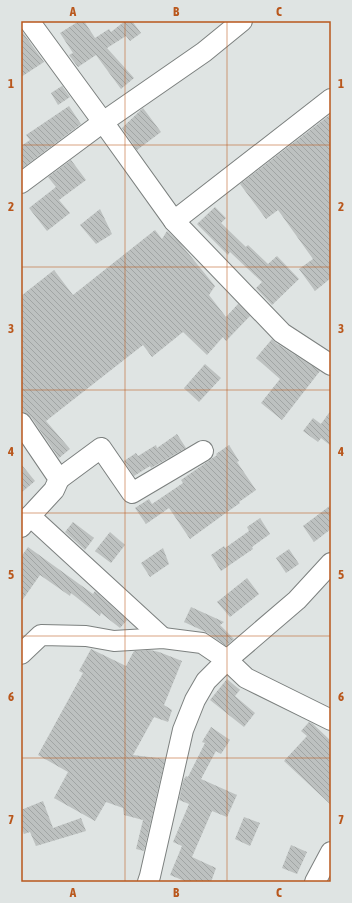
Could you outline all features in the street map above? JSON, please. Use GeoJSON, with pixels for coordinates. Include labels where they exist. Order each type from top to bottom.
{"type":"FeatureCollection","features":[{"type":"Feature","properties":{"kind":"street"},"geometry":{"type":"LineString","coordinates":[[29,21],[174,221],[282,333],[331,365]]}},
{"type":"Feature","properties":{"kind":"street"},"geometry":{"type":"LineString","coordinates":[[21,183],[103,122],[204,52],[242,21]]}},
{"type":"Feature","properties":{"kind":"street"},"geometry":{"type":"LineString","coordinates":[[174,221],[331,99]]}},
{"type":"Feature","properties":{"kind":"street"},"geometry":{"type":"LineString","coordinates":[[21,423],[59,479]]}},
{"type":"Feature","properties":{"kind":"street"},"geometry":{"type":"LineString","coordinates":[[163,638],[25,521],[54,490],[59,479],[101,448],[132,493],[203,451]]}},
{"type":"Feature","properties":{"kind":"street"},"geometry":{"type":"LineString","coordinates":[[154,880],[184,730],[195,700],[206,681],[227,660],[297,600],[331,563]]}},
{"type":"Feature","properties":{"kind":"street"},"geometry":{"type":"LineString","coordinates":[[21,654],[41,635],[86,636],[114,641],[163,638],[202,643],[227,660],[246,678],[331,720]]}},
{"type":"Feature","properties":{"kind":"street"},"geometry":{"type":"LineString","coordinates":[[315,882],[331,852]]}},
{"type":"Feature","properties":{"kind":"building"},"geometry":{"type":"Polygon","coordinates":[[[79,21],[84,21],[95,38],[109,29],[111,32],[125,21],[132,21],[141,33],[130,41],[126,36],[107,48],[134,78],[121,89],[96,55],[78,67],[69,55],[73,53],[60,33],[79,21]]]}},
{"type":"Feature","properties":{"kind":"building"},"geometry":{"type":"Polygon","coordinates":[[[21,30],[44,62],[21,77],[21,30]]]}},
{"type":"Feature","properties":{"kind":"building"},"geometry":{"type":"Polygon","coordinates":[[[62,86],[70,97],[58,105],[51,93],[62,86]]]}},
{"type":"Feature","properties":{"kind":"building"},"geometry":{"type":"Polygon","coordinates":[[[69,106],[81,124],[21,169],[21,146],[30,140],[26,135],[69,106]]]}},
{"type":"Feature","properties":{"kind":"building"},"geometry":{"type":"Polygon","coordinates":[[[143,108],[161,132],[137,150],[122,128],[143,108]]]}},
{"type":"Feature","properties":{"kind":"building"},"geometry":{"type":"Polygon","coordinates":[[[331,114],[331,278],[315,291],[299,269],[313,259],[278,210],[266,219],[240,184],[331,114]]]}},
{"type":"Feature","properties":{"kind":"building"},"geometry":{"type":"Polygon","coordinates":[[[71,160],[86,180],[59,200],[70,213],[47,231],[29,208],[56,187],[48,177],[71,160]]]}},
{"type":"Feature","properties":{"kind":"building"},"geometry":{"type":"Polygon","coordinates":[[[215,207],[226,218],[221,223],[246,247],[248,245],[268,264],[277,256],[299,279],[272,305],[256,288],[262,282],[230,252],[228,255],[197,224],[215,207]]]}},
{"type":"Feature","properties":{"kind":"building"},"geometry":{"type":"Polygon","coordinates":[[[100,209],[112,234],[96,244],[80,225],[100,209]]]}},
{"type":"Feature","properties":{"kind":"building"},"geometry":{"type":"Polygon","coordinates":[[[155,230],[162,239],[167,231],[179,242],[215,286],[209,295],[226,317],[238,304],[250,316],[226,341],[223,337],[207,355],[183,332],[152,357],[143,345],[46,421],[70,449],[59,458],[31,417],[21,410],[21,296],[54,270],[73,295],[155,230]]]}},
{"type":"Feature","properties":{"kind":"building"},"geometry":{"type":"Polygon","coordinates":[[[272,339],[320,371],[282,420],[261,403],[280,379],[256,358],[272,339]]]}},
{"type":"Feature","properties":{"kind":"building"},"geometry":{"type":"Polygon","coordinates":[[[205,364],[221,378],[199,402],[184,388],[205,364]]]}},
{"type":"Feature","properties":{"kind":"building"},"geometry":{"type":"Polygon","coordinates":[[[331,410],[331,446],[321,438],[318,442],[303,431],[313,418],[321,424],[331,410]]]}},
{"type":"Feature","properties":{"kind":"building"},"geometry":{"type":"Polygon","coordinates":[[[177,434],[186,448],[151,468],[150,466],[134,476],[124,461],[136,453],[138,456],[156,445],[157,448],[177,434]]]}},
{"type":"Feature","properties":{"kind":"building"},"geometry":{"type":"Polygon","coordinates":[[[229,445],[239,461],[237,462],[256,490],[190,539],[169,508],[146,524],[135,508],[149,499],[152,504],[183,483],[181,480],[229,445]]]}},
{"type":"Feature","properties":{"kind":"building"},"geometry":{"type":"Polygon","coordinates":[[[21,464],[35,481],[21,493],[21,464]]]}},
{"type":"Feature","properties":{"kind":"building"},"geometry":{"type":"Polygon","coordinates":[[[331,505],[331,529],[314,542],[303,526],[331,505]]]}},
{"type":"Feature","properties":{"kind":"building"},"geometry":{"type":"Polygon","coordinates":[[[260,518],[270,534],[252,547],[253,549],[221,571],[211,555],[224,546],[225,548],[249,531],[247,527],[260,518]]]}},
{"type":"Feature","properties":{"kind":"building"},"geometry":{"type":"Polygon","coordinates":[[[73,522],[94,538],[85,550],[65,532],[73,522]]]}},
{"type":"Feature","properties":{"kind":"building"},"geometry":{"type":"Polygon","coordinates":[[[110,532],[125,545],[111,563],[95,551],[110,532]]]}},
{"type":"Feature","properties":{"kind":"building"},"geometry":{"type":"Polygon","coordinates":[[[28,547],[93,594],[95,591],[127,620],[120,628],[101,613],[100,616],[71,593],[70,596],[40,575],[21,602],[21,557],[28,547]]]}},
{"type":"Feature","properties":{"kind":"building"},"geometry":{"type":"Polygon","coordinates":[[[163,548],[169,564],[150,577],[141,563],[163,548]]]}},
{"type":"Feature","properties":{"kind":"building"},"geometry":{"type":"Polygon","coordinates":[[[289,549],[299,564],[286,573],[276,558],[289,549]]]}},
{"type":"Feature","properties":{"kind":"building"},"geometry":{"type":"Polygon","coordinates":[[[247,578],[259,594],[230,617],[217,602],[247,578]]]}},
{"type":"Feature","properties":{"kind":"building"},"geometry":{"type":"Polygon","coordinates":[[[191,607],[224,622],[220,625],[234,639],[226,646],[208,633],[184,622],[191,607]]]}},
{"type":"Feature","properties":{"kind":"building"},"geometry":{"type":"Polygon","coordinates":[[[91,649],[126,666],[134,651],[150,650],[182,661],[164,705],[172,710],[168,722],[154,717],[133,755],[165,759],[144,851],[136,849],[143,820],[124,815],[123,808],[106,802],[95,821],[54,798],[68,772],[38,755],[83,673],[79,671],[91,649]]]}},
{"type":"Feature","properties":{"kind":"building"},"geometry":{"type":"Polygon","coordinates":[[[227,679],[240,690],[235,696],[255,713],[244,727],[210,700],[227,679]]]}},
{"type":"Feature","properties":{"kind":"building"},"geometry":{"type":"Polygon","coordinates":[[[309,722],[331,741],[331,805],[284,761],[307,736],[301,731],[309,722]]]}},
{"type":"Feature","properties":{"kind":"building"},"geometry":{"type":"Polygon","coordinates":[[[211,727],[230,740],[221,754],[216,751],[201,779],[237,795],[227,817],[212,811],[192,857],[216,868],[211,882],[187,882],[170,875],[182,846],[173,842],[189,804],[179,800],[183,781],[186,776],[188,777],[205,743],[202,742],[211,727]]]}},
{"type":"Feature","properties":{"kind":"building"},"geometry":{"type":"Polygon","coordinates":[[[43,801],[53,828],[81,818],[86,831],[36,846],[30,832],[24,834],[21,827],[21,810],[43,801]]]}},
{"type":"Feature","properties":{"kind":"building"},"geometry":{"type":"Polygon","coordinates":[[[244,817],[260,823],[250,846],[235,839],[244,817]]]}},
{"type":"Feature","properties":{"kind":"building"},"geometry":{"type":"Polygon","coordinates":[[[291,845],[307,852],[297,874],[282,868],[291,845]]]}}]}
